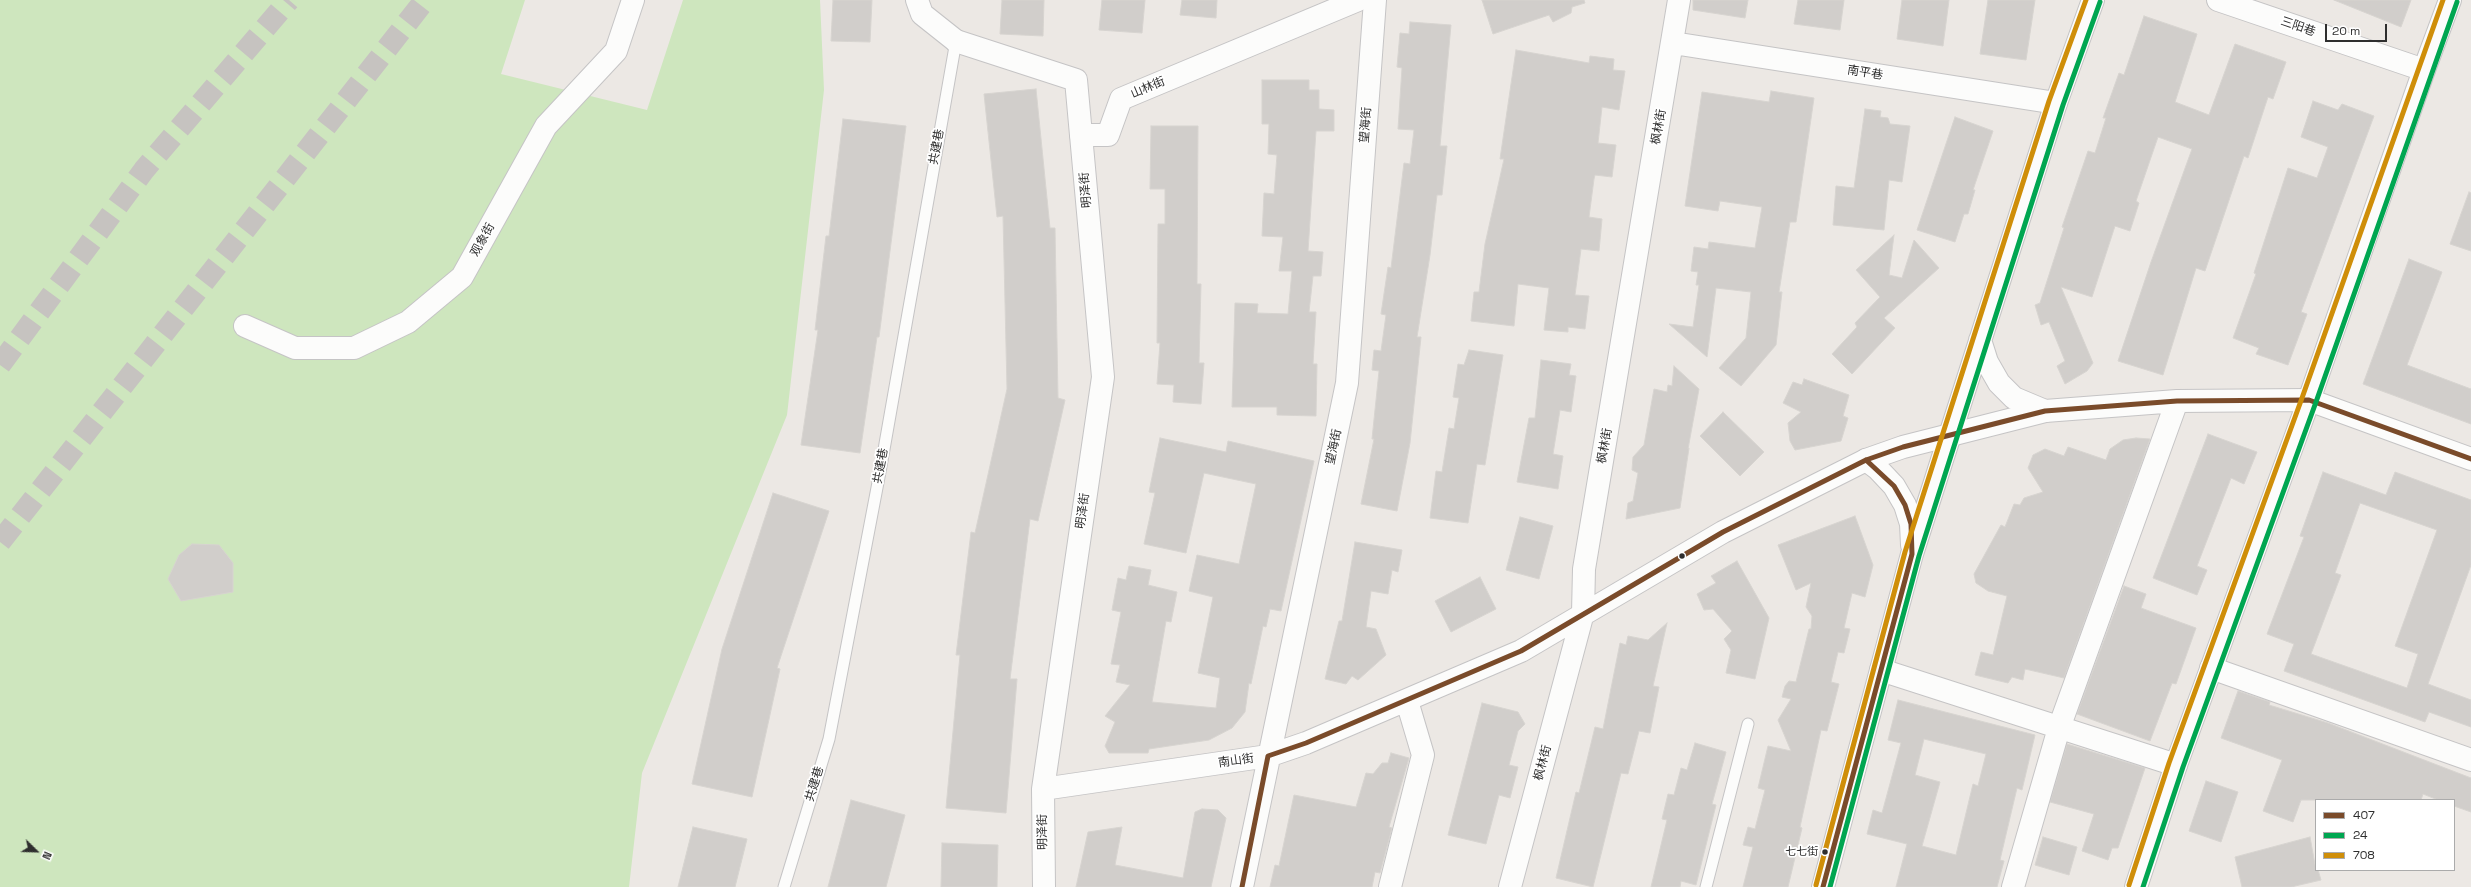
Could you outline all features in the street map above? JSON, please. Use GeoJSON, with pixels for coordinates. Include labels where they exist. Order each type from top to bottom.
{"type":"FeatureCollection","features":[{"type":"Feature","properties":{"kind":"street","name":"观象街"},"geometry":{"type":"LineString","coordinates":[[245,326],[295,348],[354,348],[408,322],[462,277],[546,126],[616,50],[633,0]]}},
{"type":"Feature","properties":{"kind":"street"},"geometry":{"type":"LineString","coordinates":[[918,0],[922,14],[956,41],[1076,80],[1081,135]]}},
{"type":"Feature","properties":{"kind":"street","name":"山林街"},"geometry":{"type":"LineString","coordinates":[[1081,135],[1108,135],[1121,99],[1358,0]]}},
{"type":"Feature","properties":{"kind":"street","name":"望海街"},"geometry":{"type":"LineString","coordinates":[[1242,887],[1268,756],[1347,383],[1375,0]]}},
{"type":"Feature","properties":{"kind":"street","name":"枫林街"},"geometry":{"type":"LineString","coordinates":[[1510,887],[1583,613],[1584,568],[1679,0]]}},
{"type":"Feature","properties":{"kind":"street"},"geometry":{"type":"LineString","coordinates":[[1823,887],[1912,554],[2056,103],[2093,0]]}},
{"type":"Feature","properties":{"kind":"street","name":"三阳巷"},"geometry":{"type":"LineString","coordinates":[[2218,0],[2424,70]]}},
{"type":"Feature","properties":{"kind":"street"},"geometry":{"type":"LineString","coordinates":[[2136,887],[2176,765],[2309,400],[2424,70],[2450,0]]}},
{"type":"Feature","properties":{"kind":"street","name":"南平巷"},"geometry":{"type":"LineString","coordinates":[[1673,43],[2056,103]]}},
{"type":"Feature","properties":{"kind":"street","name":"明泽街"},"geometry":{"type":"LineString","coordinates":[[1044,887],[1043,789],[1103,377],[1081,135]]}},
{"type":"Feature","properties":{"kind":"street"},"geometry":{"type":"LineString","coordinates":[[1980,340],[1986,362],[1999,383],[2014,398],[2045,411]]}},
{"type":"Feature","properties":{"kind":"street","name":"南山街"},"geometry":{"type":"LineString","coordinates":[[1043,789],[1268,756],[1306,743],[1408,701],[1521,651],[1583,613],[1723,532],[1866,460],[1950,435],[2045,411],[2177,401],[2309,400],[2471,459]]}},
{"type":"Feature","properties":{"kind":"street"},"geometry":{"type":"LineString","coordinates":[[2013,887],[2059,728],[2177,401]]}},
{"type":"Feature","properties":{"kind":"street"},"geometry":{"type":"LineString","coordinates":[[1866,460],[1878,469],[1894,486],[1905,504],[1911,524],[1912,554]]}},
{"type":"Feature","properties":{"kind":"street"},"geometry":{"type":"LineString","coordinates":[[2211,668],[2471,760]]}},
{"type":"Feature","properties":{"kind":"street"},"geometry":{"type":"LineString","coordinates":[[1881,670],[2176,765]]}},
{"type":"Feature","properties":{"kind":"street"},"geometry":{"type":"LineString","coordinates":[[1390,887],[1423,755],[1408,701]]}},
{"type":"Feature","properties":{"kind":"lane","name":"共建巷"},"geometry":{"type":"LineString","coordinates":[[784,887],[829,739],[880,472],[956,41]]}},
{"type":"Feature","properties":{"kind":"lane"},"geometry":{"type":"LineString","coordinates":[[1706,887],[1748,724]]}},
{"type":"Feature","properties":{"kind":"green space"},"geometry":{"type":"Polygon","coordinates":[[[0,0],[525,0],[501,74],[647,110],[683,0],[820,0],[824,90],[787,415],[642,773],[629,887],[0,887],[0,0]]]}},
{"type":"Feature","properties":{"kind":"building"},"geometry":{"type":"Polygon","coordinates":[[[833,0],[872,0],[870,42],[831,41],[833,0]]]}},
{"type":"Feature","properties":{"kind":"building"},"geometry":{"type":"Polygon","coordinates":[[[1002,0],[1044,0],[1043,36],[1000,34],[1002,0]]]}},
{"type":"Feature","properties":{"kind":"building"},"geometry":{"type":"Polygon","coordinates":[[[1102,0],[1145,0],[1142,33],[1099,30],[1102,0]]]}},
{"type":"Feature","properties":{"kind":"building"},"geometry":{"type":"Polygon","coordinates":[[[1182,0],[1217,0],[1216,18],[1180,15],[1182,0]]]}},
{"type":"Feature","properties":{"kind":"building"},"geometry":{"type":"Polygon","coordinates":[[[1482,0],[1584,0],[1585,3],[1572,7],[1571,13],[1553,22],[1549,15],[1493,34],[1482,0]]]}},
{"type":"Feature","properties":{"kind":"building"},"geometry":{"type":"Polygon","coordinates":[[[1693,0],[1748,0],[1745,18],[1693,10],[1693,0]]]}},
{"type":"Feature","properties":{"kind":"building"},"geometry":{"type":"Polygon","coordinates":[[[1798,0],[1844,0],[1840,30],[1794,24],[1798,0]]]}},
{"type":"Feature","properties":{"kind":"building"},"geometry":{"type":"Polygon","coordinates":[[[1902,0],[1949,0],[1943,46],[1897,39],[1902,0]]]}},
{"type":"Feature","properties":{"kind":"building"},"geometry":{"type":"Polygon","coordinates":[[[1988,0],[2035,0],[2026,60],[1980,54],[1988,0]]]}},
{"type":"Feature","properties":{"kind":"building"},"geometry":{"type":"Polygon","coordinates":[[[2334,0],[2411,0],[2401,27],[2334,0]]]}},
{"type":"Feature","properties":{"kind":"building"},"geometry":{"type":"Polygon","coordinates":[[[2144,16],[2197,34],[2175,102],[2209,115],[2235,44],[2286,62],[2273,99],[2268,97],[2248,158],[2244,156],[2205,271],[2196,268],[2163,375],[2118,361],[2151,262],[2192,149],[2158,137],[2136,201],[2139,203],[2130,231],[2115,226],[2092,297],[2061,287],[2093,363],[2087,371],[2065,384],[2057,366],[2065,361],[2049,322],[2041,325],[2035,305],[2040,303],[2064,228],[2062,227],[2088,151],[2095,153],[2106,118],[2103,118],[2119,73],[2124,75],[2144,16]]]}},
{"type":"Feature","properties":{"kind":"building"},"geometry":{"type":"Polygon","coordinates":[[[1410,22],[1451,25],[1440,146],[1447,146],[1442,195],[1437,195],[1430,255],[1417,337],[1421,337],[1410,443],[1397,511],[1361,504],[1374,439],[1372,439],[1379,371],[1372,370],[1374,350],[1381,351],[1386,315],[1381,314],[1388,267],[1391,268],[1404,163],[1410,164],[1414,130],[1398,129],[1402,68],[1397,67],[1400,33],[1409,34],[1410,22]]]}},
{"type":"Feature","properties":{"kind":"building"},"geometry":{"type":"Polygon","coordinates":[[[1516,50],[1589,63],[1590,56],[1614,59],[1613,70],[1625,71],[1619,110],[1602,107],[1598,143],[1616,145],[1612,177],[1595,175],[1594,179],[1589,217],[1602,219],[1599,251],[1581,249],[1575,295],[1589,296],[1585,329],[1568,327],[1568,332],[1544,330],[1549,288],[1518,284],[1514,326],[1471,321],[1474,292],[1479,292],[1485,244],[1504,159],[1500,159],[1516,50]]]}},
{"type":"Feature","properties":{"kind":"building"},"geometry":{"type":"Polygon","coordinates":[[[1262,80],[1309,80],[1309,90],[1319,90],[1319,109],[1334,110],[1334,131],[1316,131],[1308,251],[1323,252],[1321,276],[1313,276],[1309,312],[1316,312],[1313,364],[1317,364],[1316,416],[1277,415],[1277,407],[1232,407],[1235,303],[1258,304],[1257,313],[1288,314],[1292,271],[1279,271],[1283,237],[1262,236],[1264,193],[1274,194],[1277,155],[1268,154],[1269,124],[1262,124],[1262,80]]]}},
{"type":"Feature","properties":{"kind":"building"},"geometry":{"type":"Polygon","coordinates":[[[1036,89],[1050,228],[1055,228],[1058,398],[1065,400],[1038,521],[1030,519],[1010,679],[1017,679],[1006,813],[946,808],[960,655],[956,655],[971,532],[975,533],[1007,389],[1003,216],[997,217],[984,94],[1036,89]]]}},
{"type":"Feature","properties":{"kind":"building"},"geometry":{"type":"Polygon","coordinates":[[[1771,91],[1814,98],[1796,222],[1790,222],[1779,292],[1782,292],[1776,345],[1741,386],[1719,368],[1746,338],[1751,292],[1716,288],[1707,357],[1669,324],[1693,327],[1699,285],[1696,285],[1698,272],[1691,271],[1694,247],[1708,249],[1709,242],[1755,248],[1762,207],[1720,201],[1718,211],[1685,206],[1702,92],[1769,102],[1771,91]]]}},
{"type":"Feature","properties":{"kind":"building"},"geometry":{"type":"Polygon","coordinates":[[[2313,101],[2338,110],[2342,104],[2374,116],[2301,312],[2307,314],[2288,365],[2256,354],[2259,348],[2233,338],[2256,274],[2254,273],[2288,168],[2317,178],[2328,147],[2301,137],[2313,101]]]}},
{"type":"Feature","properties":{"kind":"building"},"geometry":{"type":"Polygon","coordinates":[[[1865,109],[1881,111],[1880,117],[1888,118],[1890,124],[1910,126],[1902,182],[1889,180],[1884,230],[1833,225],[1836,186],[1854,188],[1865,109]]]}},
{"type":"Feature","properties":{"kind":"building"},"geometry":{"type":"Polygon","coordinates":[[[1955,117],[1993,131],[1973,190],[1975,190],[1968,214],[1964,214],[1955,242],[1917,230],[1955,117]]]}},
{"type":"Feature","properties":{"kind":"building"},"geometry":{"type":"Polygon","coordinates":[[[843,119],[906,126],[879,337],[877,337],[860,453],[801,445],[818,330],[815,330],[826,236],[829,236],[843,119]]]}},
{"type":"Feature","properties":{"kind":"building"},"geometry":{"type":"Polygon","coordinates":[[[1151,126],[1198,126],[1197,284],[1201,284],[1199,363],[1204,363],[1201,404],[1173,402],[1174,385],[1157,384],[1160,343],[1157,343],[1158,224],[1165,224],[1165,189],[1150,189],[1151,126]]]}},
{"type":"Feature","properties":{"kind":"building"},"geometry":{"type":"Polygon","coordinates":[[[2469,192],[2471,193],[2471,251],[2450,244],[2469,192]]]}},
{"type":"Feature","properties":{"kind":"building"},"geometry":{"type":"Polygon","coordinates":[[[1894,235],[1889,275],[1902,278],[1914,240],[1939,268],[1884,318],[1895,328],[1852,374],[1832,354],[1857,327],[1855,323],[1880,297],[1856,270],[1894,235]]]}},
{"type":"Feature","properties":{"kind":"building"},"geometry":{"type":"Polygon","coordinates":[[[2409,259],[2442,272],[2407,365],[2471,389],[2471,424],[2363,384],[2409,259]]]}},
{"type":"Feature","properties":{"kind":"building"},"geometry":{"type":"Polygon","coordinates":[[[1469,350],[1503,355],[1485,465],[1477,464],[1468,523],[1430,518],[1436,471],[1442,472],[1449,428],[1454,429],[1459,398],[1453,397],[1458,364],[1464,365],[1469,350]]]}},
{"type":"Feature","properties":{"kind":"building"},"geometry":{"type":"Polygon","coordinates":[[[1541,360],[1571,364],[1569,375],[1576,376],[1571,412],[1560,410],[1553,454],[1563,456],[1558,489],[1517,482],[1529,418],[1535,418],[1541,360]]]}},
{"type":"Feature","properties":{"kind":"building"},"geometry":{"type":"Polygon","coordinates":[[[1674,366],[1699,389],[1688,449],[1689,448],[1680,508],[1626,519],[1628,503],[1633,501],[1638,473],[1632,470],[1633,457],[1644,445],[1654,389],[1667,392],[1668,385],[1672,386],[1674,366]]]}},
{"type":"Feature","properties":{"kind":"building"},"geometry":{"type":"Polygon","coordinates":[[[1804,379],[1849,395],[1843,416],[1848,418],[1841,441],[1795,450],[1790,441],[1788,423],[1801,412],[1783,403],[1793,382],[1802,385],[1804,379]]]}},
{"type":"Feature","properties":{"kind":"building"},"geometry":{"type":"Polygon","coordinates":[[[1723,412],[1764,452],[1740,476],[1700,436],[1723,412]]]}},
{"type":"Feature","properties":{"kind":"building"},"geometry":{"type":"Polygon","coordinates":[[[2208,434],[2257,452],[2244,484],[2231,478],[2197,566],[2207,570],[2197,595],[2153,578],[2208,434]]]}},
{"type":"Feature","properties":{"kind":"building"},"geometry":{"type":"Polygon","coordinates":[[[1160,438],[1226,452],[1228,441],[1314,461],[1281,611],[1270,609],[1266,627],[1263,626],[1251,684],[1249,683],[1245,712],[1232,728],[1209,740],[1149,749],[1148,753],[1109,753],[1105,746],[1115,722],[1105,716],[1130,685],[1116,682],[1120,665],[1111,664],[1121,612],[1112,610],[1118,578],[1126,580],[1129,566],[1151,570],[1148,585],[1177,592],[1171,622],[1166,621],[1152,702],[1216,708],[1220,678],[1198,673],[1213,597],[1189,591],[1197,555],[1239,564],[1256,484],[1204,473],[1186,553],[1144,544],[1155,493],[1149,492],[1160,438]]]}},
{"type":"Feature","properties":{"kind":"building"},"geometry":{"type":"Polygon","coordinates":[[[2136,438],[2150,439],[2064,678],[2025,669],[2023,680],[2012,677],[2008,683],[1975,675],[1981,652],[1993,655],[2007,596],[1988,591],[1976,583],[1974,574],[2001,525],[2005,527],[2014,504],[2020,505],[2024,498],[2043,492],[2028,468],[2033,455],[2045,449],[2064,456],[2068,447],[2106,460],[2110,449],[2123,440],[2136,438]]]}},
{"type":"Feature","properties":{"kind":"building"},"geometry":{"type":"Polygon","coordinates":[[[2323,472],[2386,495],[2395,472],[2471,500],[2471,565],[2428,684],[2471,700],[2471,727],[2429,712],[2425,722],[2284,671],[2294,644],[2267,634],[2304,537],[2300,536],[2323,472]],[[2360,503],[2335,573],[2341,575],[2311,654],[2407,688],[2418,654],[2395,646],[2437,530],[2360,503]]]}},
{"type":"Feature","properties":{"kind":"building"},"geometry":{"type":"Polygon","coordinates":[[[773,493],[829,511],[777,668],[780,669],[752,797],[692,784],[722,649],[773,493]]]}},
{"type":"Feature","properties":{"kind":"building"},"geometry":{"type":"Polygon","coordinates":[[[1855,516],[1873,565],[1865,597],[1852,593],[1844,628],[1850,629],[1844,653],[1838,652],[1831,682],[1839,684],[1827,731],[1821,730],[1800,827],[1802,828],[1788,887],[1743,887],[1753,847],[1743,845],[1748,827],[1755,829],[1765,790],[1758,788],[1768,746],[1791,751],[1778,720],[1791,699],[1782,697],[1785,686],[1789,681],[1796,682],[1809,629],[1811,629],[1812,616],[1806,607],[1811,583],[1796,590],[1778,545],[1855,516]]]}},
{"type":"Feature","properties":{"kind":"building"},"geometry":{"type":"Polygon","coordinates":[[[1520,517],[1553,526],[1539,579],[1506,570],[1520,517]]]}},
{"type":"Feature","properties":{"kind":"building"},"geometry":{"type":"Polygon","coordinates":[[[1355,542],[1402,550],[1398,572],[1392,570],[1388,594],[1371,591],[1366,627],[1376,629],[1386,655],[1358,680],[1352,676],[1346,684],[1325,679],[1339,621],[1342,621],[1355,542]]]}},
{"type":"Feature","properties":{"kind":"building"},"geometry":{"type":"Polygon","coordinates":[[[192,544],[219,545],[233,563],[233,592],[181,601],[168,579],[179,555],[192,544]]]}},
{"type":"Feature","properties":{"kind":"building"},"geometry":{"type":"Polygon","coordinates":[[[1737,561],[1769,618],[1755,679],[1726,673],[1731,650],[1724,639],[1732,631],[1713,609],[1704,610],[1697,594],[1716,583],[1711,576],[1737,561]]]}},
{"type":"Feature","properties":{"kind":"building"},"geometry":{"type":"Polygon","coordinates":[[[1480,577],[1496,609],[1451,632],[1435,601],[1480,577]]]}},
{"type":"Feature","properties":{"kind":"building"},"geometry":{"type":"Polygon","coordinates":[[[2124,586],[2146,594],[2141,608],[2196,628],[2176,684],[2172,683],[2150,741],[2077,714],[2124,586]]]}},
{"type":"Feature","properties":{"kind":"building"},"geometry":{"type":"Polygon","coordinates":[[[1667,623],[1653,686],[1659,687],[1650,733],[1639,731],[1628,774],[1621,773],[1593,887],[1556,878],[1576,792],[1579,793],[1595,727],[1603,729],[1620,643],[1626,645],[1628,636],[1648,640],[1667,623]]]}},
{"type":"Feature","properties":{"kind":"building"},"geometry":{"type":"Polygon","coordinates":[[[2238,691],[2270,702],[2269,705],[2328,723],[2471,778],[2471,812],[2455,806],[2455,799],[2436,799],[2423,794],[2421,799],[2315,799],[2301,800],[2293,822],[2263,811],[2282,760],[2221,738],[2238,691]]]}},
{"type":"Feature","properties":{"kind":"building"},"geometry":{"type":"Polygon","coordinates":[[[1898,700],[2035,735],[2022,790],[2017,788],[2000,860],[2004,861],[1997,887],[1896,887],[1907,844],[1867,834],[1873,810],[1882,813],[1901,743],[1888,740],[1898,700]],[[1924,739],[1915,775],[1940,782],[1922,846],[1956,855],[1973,784],[1978,786],[1986,754],[1924,739]]]}},
{"type":"Feature","properties":{"kind":"building"},"geometry":{"type":"Polygon","coordinates":[[[1482,703],[1518,712],[1525,724],[1518,731],[1509,765],[1518,767],[1510,798],[1499,795],[1486,844],[1448,835],[1482,703]]]}},
{"type":"Feature","properties":{"kind":"building"},"geometry":{"type":"Polygon","coordinates":[[[1695,743],[1726,752],[1712,804],[1716,805],[1696,885],[1681,881],[1680,887],[1651,887],[1667,820],[1662,819],[1668,794],[1674,795],[1681,768],[1687,770],[1695,743]]]}},
{"type":"Feature","properties":{"kind":"building"},"geometry":{"type":"Polygon","coordinates":[[[2067,744],[2145,768],[2118,848],[2112,848],[2108,860],[2082,851],[2094,814],[2050,802],[2067,744]]]}},
{"type":"Feature","properties":{"kind":"building"},"geometry":{"type":"Polygon","coordinates":[[[1391,753],[1409,758],[1389,827],[1392,828],[1380,873],[1375,872],[1372,887],[1270,887],[1275,865],[1279,866],[1294,795],[1356,807],[1366,773],[1373,774],[1382,763],[1388,763],[1391,753]]]}},
{"type":"Feature","properties":{"kind":"building"},"geometry":{"type":"Polygon","coordinates":[[[2206,781],[2238,792],[2221,842],[2189,831],[2206,781]]]}},
{"type":"Feature","properties":{"kind":"building"},"geometry":{"type":"Polygon","coordinates":[[[851,800],[905,815],[886,887],[828,887],[851,800]]]}},
{"type":"Feature","properties":{"kind":"building"},"geometry":{"type":"Polygon","coordinates":[[[1202,809],[1218,810],[1226,818],[1211,887],[1076,887],[1088,832],[1122,827],[1115,865],[1183,878],[1195,812],[1202,809]]]}},
{"type":"Feature","properties":{"kind":"building"},"geometry":{"type":"Polygon","coordinates":[[[693,827],[747,839],[735,887],[678,887],[693,827]]]}},
{"type":"Feature","properties":{"kind":"building"},"geometry":{"type":"Polygon","coordinates":[[[2043,837],[2077,847],[2069,875],[2035,865],[2043,837]]]}},
{"type":"Feature","properties":{"kind":"building"},"geometry":{"type":"Polygon","coordinates":[[[2310,837],[2315,871],[2318,871],[2321,880],[2291,887],[2242,887],[2235,857],[2310,837]]]}},
{"type":"Feature","properties":{"kind":"building"},"geometry":{"type":"Polygon","coordinates":[[[942,843],[998,845],[997,887],[941,887],[942,843]]]}},
{"type":"Feature","properties":{"kind":"tunnel"},"geometry":{"type":"LineString","coordinates":[[0,365],[144,170],[289,0]]}},
{"type":"Feature","properties":{"kind":"tunnel"},"geometry":{"type":"LineString","coordinates":[[0,542],[425,0]]}},
{"type":"Feature","properties":{"kind":"transit line","name":"708"},"geometry":{"type":"LineString","coordinates":[[1816,885],[1905,552],[2049,101],[2086,0]]}},
{"type":"Feature","properties":{"kind":"transit line","name":"708"},"geometry":{"type":"LineString","coordinates":[[2129,885],[2169,763],[2302,398],[2443,0]]}},
{"type":"Feature","properties":{"kind":"transit line","name":"24"},"geometry":{"type":"LineString","coordinates":[[1830,887],[1919,556],[2063,105],[2100,2]]}},
{"type":"Feature","properties":{"kind":"transit line","name":"24"},"geometry":{"type":"LineString","coordinates":[[2143,887],[2183,767],[2316,402],[2457,2]]}},
{"type":"Feature","properties":{"kind":"transit line","name":"407"},"geometry":{"type":"LineString","coordinates":[[1242,887],[1268,756],[1306,743],[1521,651],[1723,532],[1866,460],[1903,447],[2045,411],[2177,401],[2309,400],[2471,459]]}},
{"type":"Feature","properties":{"kind":"transit line","name":"407"},"geometry":{"type":"LineString","coordinates":[[1823,887],[1912,554],[1911,524],[1905,505],[1894,486],[1866,460]]}},
{"type":"Feature","properties":{"kind":"place","name":"七七街"},"geometry":{"type":"Point","coordinates":[1825,852]}}]}
